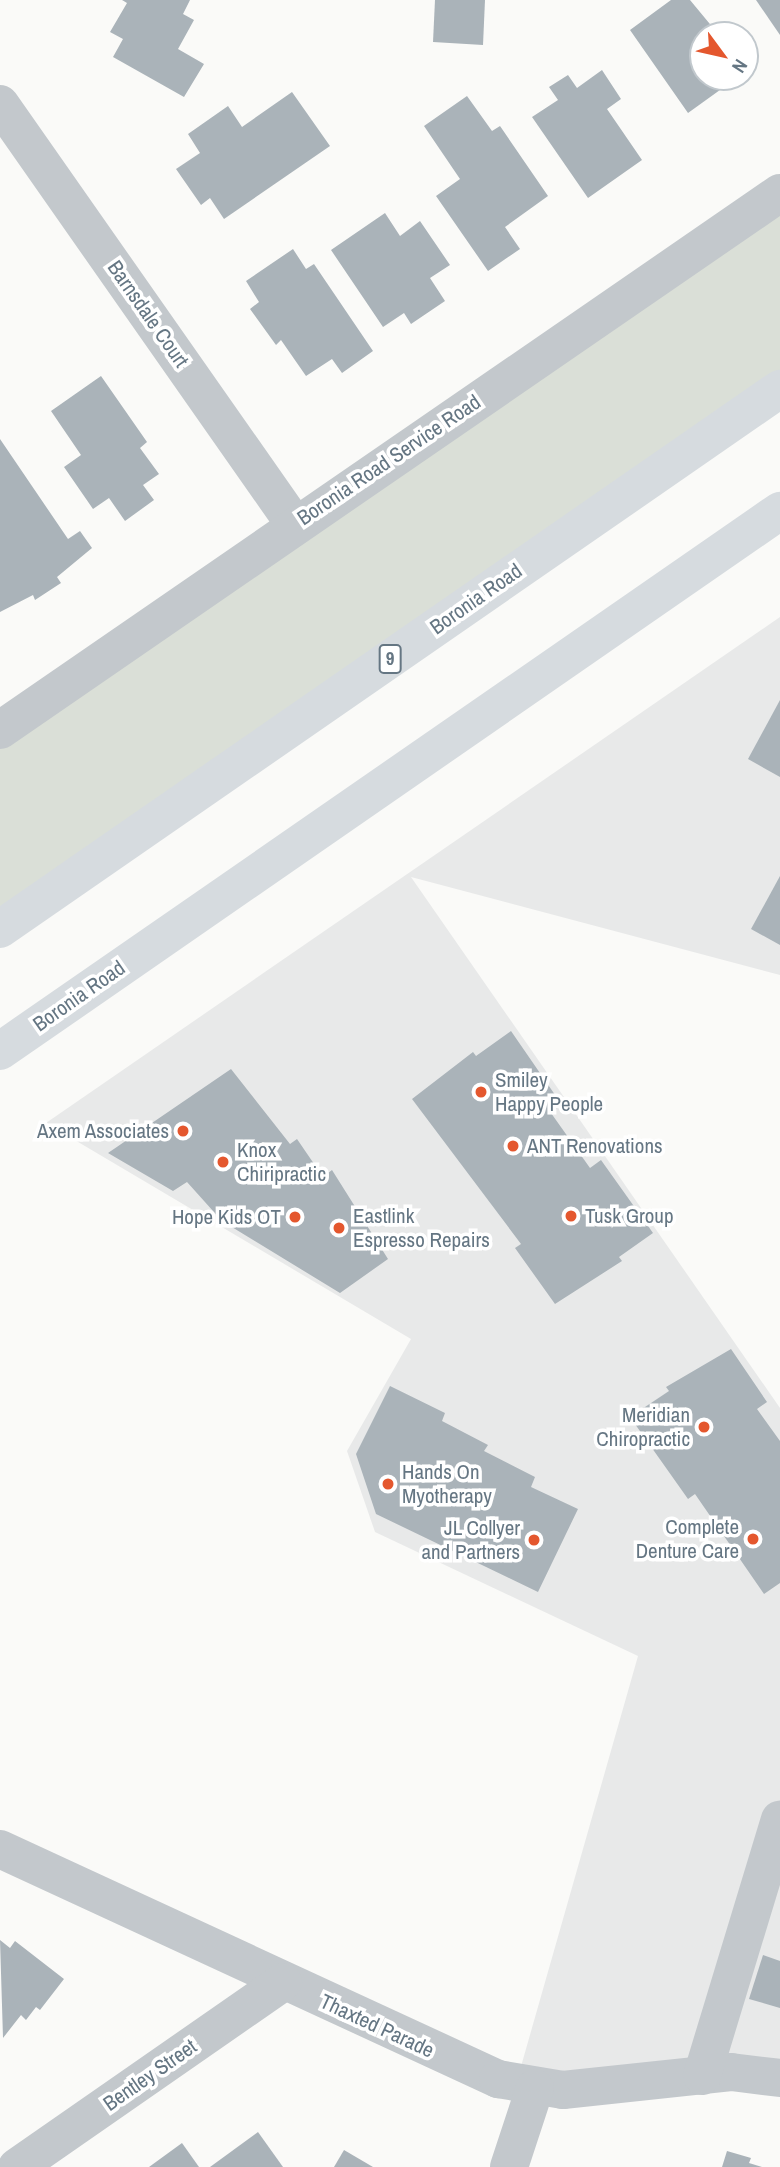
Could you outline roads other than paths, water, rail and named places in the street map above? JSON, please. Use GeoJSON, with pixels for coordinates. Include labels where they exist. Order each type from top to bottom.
{"type":"FeatureCollection","features":[{"type":"Feature","properties":{"kind":"main road","name":"Boronia Road"},"geometry":{"type":"LineString","coordinates":[[0,929],[780,389]]}},
{"type":"Feature","properties":{"kind":"main road","name":"Boronia Road"},"geometry":{"type":"LineString","coordinates":[[0,1051],[780,511]]}},
{"type":"Feature","properties":{"kind":"street","name":"Barnsdale Court"},"geometry":{"type":"LineString","coordinates":[[0,104],[295,525]]}},
{"type":"Feature","properties":{"kind":"street","name":"Boronia Road Service Road"},"geometry":{"type":"LineString","coordinates":[[0,730],[780,192]]}},
{"type":"Feature","properties":{"kind":"street"},"geometry":{"type":"LineString","coordinates":[[702,2076],[780,1820]]}},
{"type":"Feature","properties":{"kind":"street","name":"Thaxted Parade"},"geometry":{"type":"LineString","coordinates":[[0,1849],[476,2071],[535,2088],[585,2089],[752,2073],[780,2078]]}},
{"type":"Feature","properties":{"kind":"street","name":"Bentley Street"},"geometry":{"type":"LineString","coordinates":[[17,2167],[283,1982]]}},
{"type":"Feature","properties":{"kind":"street"},"geometry":{"type":"LineString","coordinates":[[509,2167],[535,2088]]}},
{"type":"Feature","properties":{"kind":"place","name":"Smiley Happy People"},"geometry":{"type":"Point","coordinates":[481,1092]}},
{"type":"Feature","properties":{"kind":"place","name":"Axem Associates"},"geometry":{"type":"Point","coordinates":[183,1131]}},
{"type":"Feature","properties":{"kind":"place","name":"ANT Renovations"},"geometry":{"type":"Point","coordinates":[513,1146]}},
{"type":"Feature","properties":{"kind":"place","name":"Knox Chiripractic"},"geometry":{"type":"Point","coordinates":[223,1162]}},
{"type":"Feature","properties":{"kind":"place","name":"Tusk Group"},"geometry":{"type":"Point","coordinates":[571,1216]}},
{"type":"Feature","properties":{"kind":"place","name":"Hope Kids OT"},"geometry":{"type":"Point","coordinates":[295,1217]}},
{"type":"Feature","properties":{"kind":"place","name":"Eastlink Espresso Repairs"},"geometry":{"type":"Point","coordinates":[339,1228]}},
{"type":"Feature","properties":{"kind":"place","name":"Meridian Chiropractic"},"geometry":{"type":"Point","coordinates":[704,1427]}},
{"type":"Feature","properties":{"kind":"place","name":"Hands On Myotherapy"},"geometry":{"type":"Point","coordinates":[388,1484]}},
{"type":"Feature","properties":{"kind":"place","name":"Complete Denture Care"},"geometry":{"type":"Point","coordinates":[753,1539]}},
{"type":"Feature","properties":{"kind":"place","name":"JL Collyer and Partners"},"geometry":{"type":"Point","coordinates":[534,1540]}}]}
